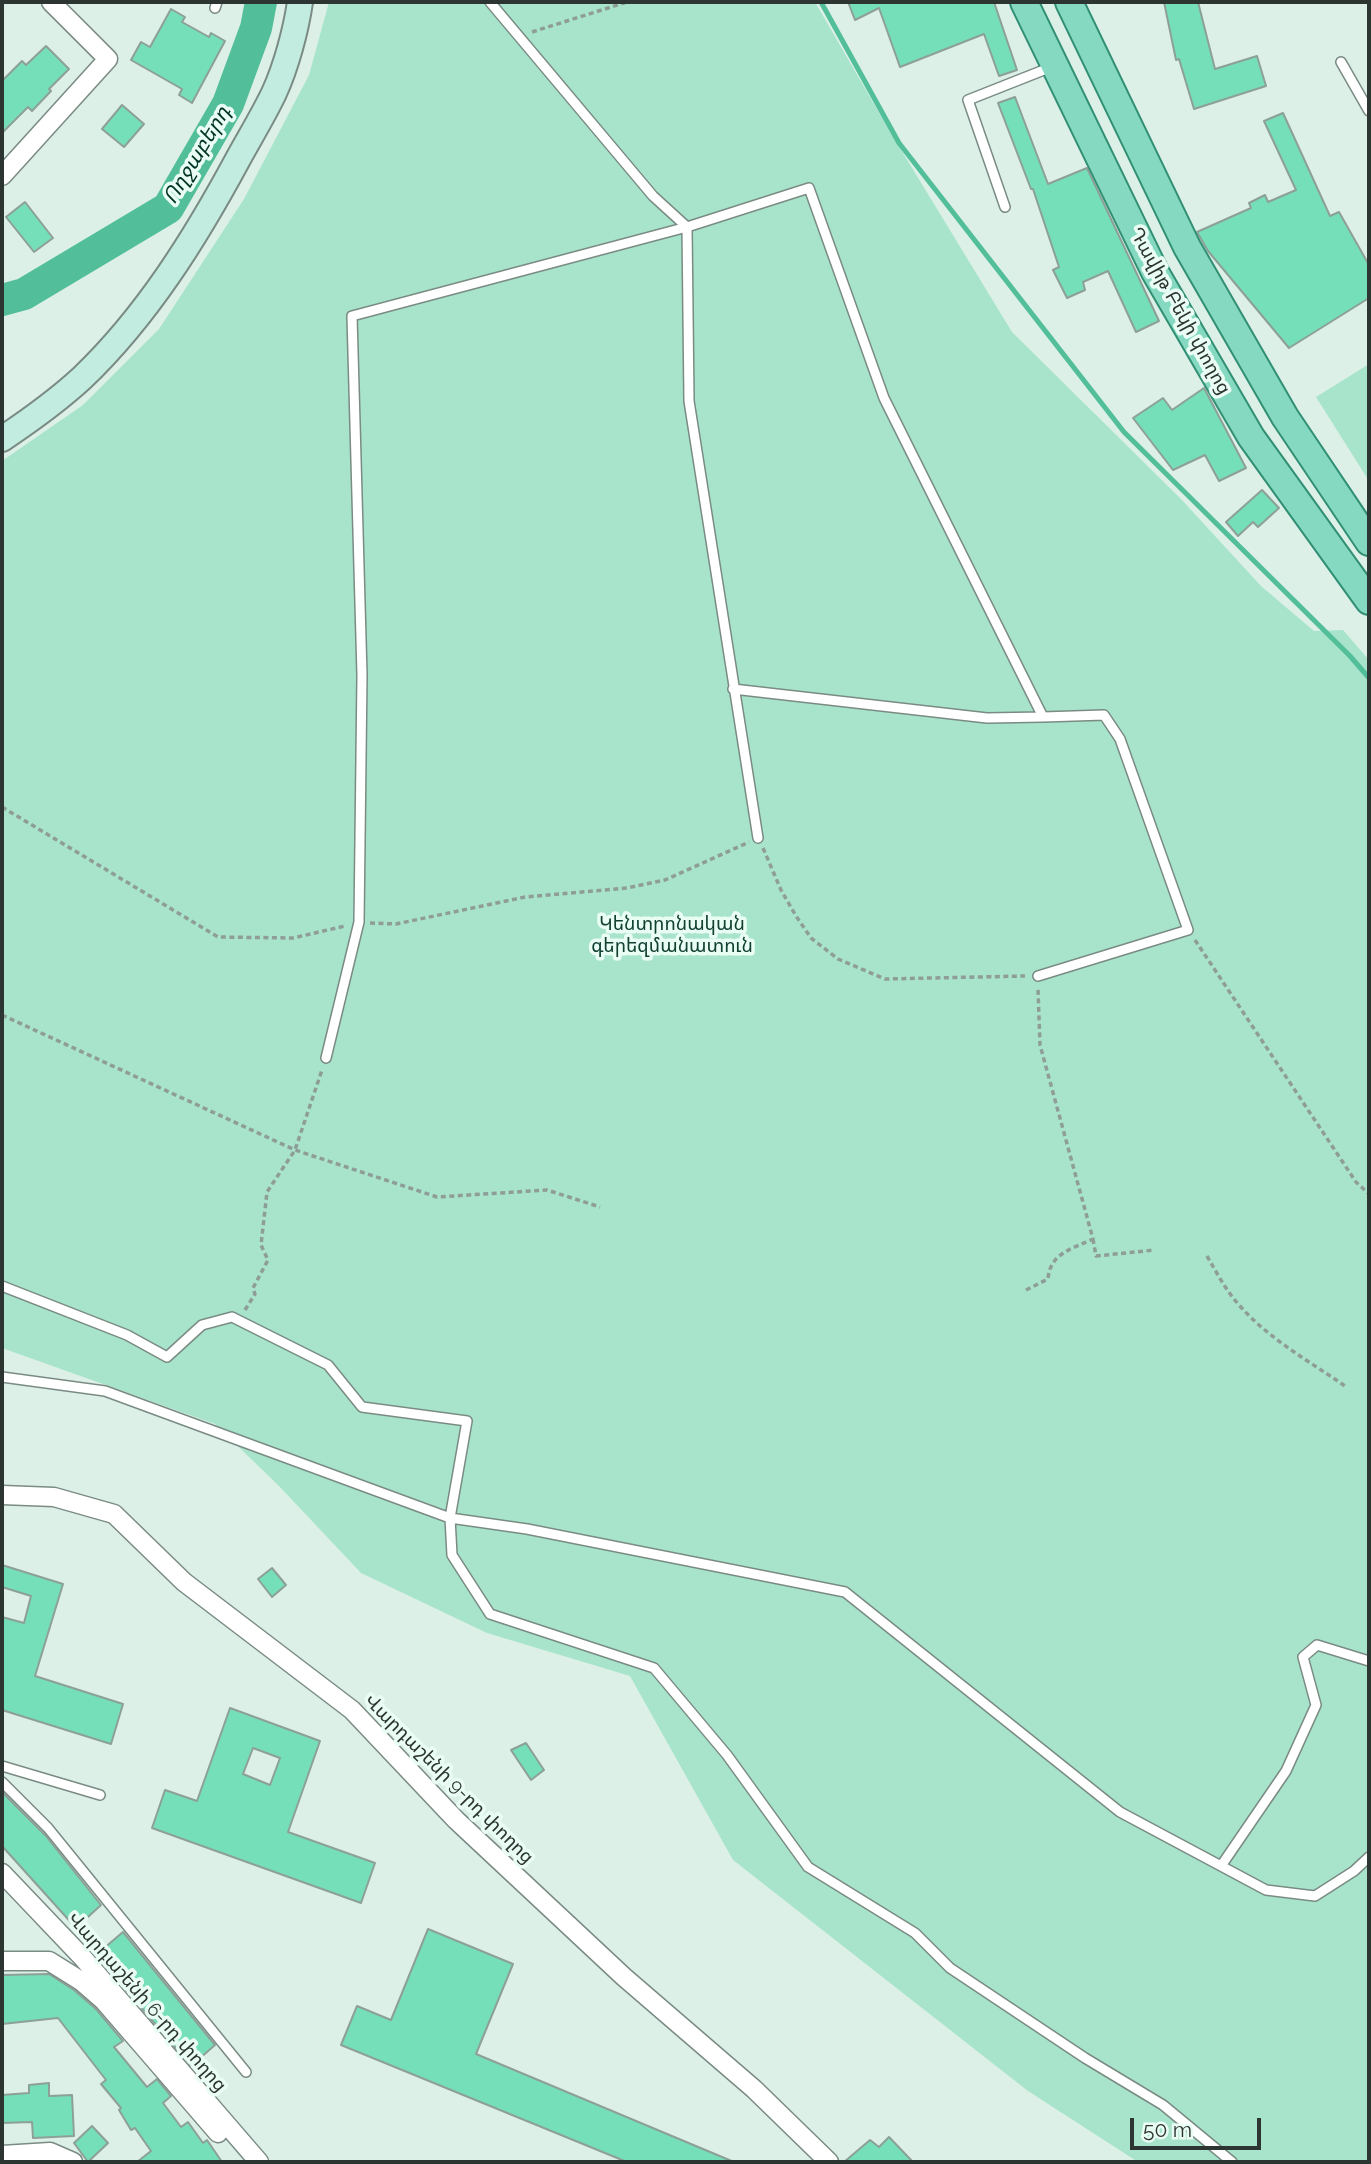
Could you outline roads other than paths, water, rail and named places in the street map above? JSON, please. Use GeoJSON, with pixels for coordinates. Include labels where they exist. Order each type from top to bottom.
{"type":"FeatureCollection","features":[{"type":"Feature","properties":{"kind":"main road"},"geometry":{"type":"LineString","coordinates":[[2,439],[82,378],[138,316],[187,247],[219,195],[275,92],[298,19],[300,2]]}},
{"type":"Feature","properties":{"kind":"main road","name":"Դավիթ Բեկի փողոց"},"geometry":{"type":"LineString","coordinates":[[1024,2],[1155,272],[1251,437],[1369,601]]}},
{"type":"Feature","properties":{"kind":"main road","name":"Դավիթ Բեկի փողոց"},"geometry":{"type":"LineString","coordinates":[[1069,2],[1187,247],[1284,417],[1369,541]]}},
{"type":"Feature","properties":{"kind":"street"},"geometry":{"type":"LineString","coordinates":[[2,176],[108,59],[51,2]]}},
{"type":"Feature","properties":{"kind":"street","name":"Վարդաշենի 9-րդ փողոց"},"geometry":{"type":"LineString","coordinates":[[2,1495],[54,1497],[114,1514],[184,1582],[352,1710],[456,1820],[624,1977],[754,2089],[829,2162]]}},
{"type":"Feature","properties":{"kind":"street","name":"Վարդաշենի 6-րդ փողոց"},"geometry":{"type":"LineString","coordinates":[[2,1873],[83,1958],[259,2162]]}},
{"type":"Feature","properties":{"kind":"street"},"geometry":{"type":"LineString","coordinates":[[2,1961],[49,1961],[81,1981],[104,2001],[243,2162]]}},
{"type":"Feature","properties":{"kind":"street"},"geometry":{"type":"LineString","coordinates":[[2,2155],[50,2152],[73,2162]]}},
{"type":"Feature","properties":{"kind":"lane"},"geometry":{"type":"LineString","coordinates":[[490,2],[653,196],[687,227],[689,401],[758,838]]}},
{"type":"Feature","properties":{"kind":"lane"},"geometry":{"type":"LineString","coordinates":[[1341,62],[1369,111]]}},
{"type":"Feature","properties":{"kind":"lane"},"geometry":{"type":"LineString","coordinates":[[1005,207],[968,100],[1055,65]]}},
{"type":"Feature","properties":{"kind":"lane"},"geometry":{"type":"LineString","coordinates":[[326,1058],[359,922],[362,675],[352,316],[687,227],[809,188],[884,398],[1043,717]]}},
{"type":"Feature","properties":{"kind":"lane"},"geometry":{"type":"LineString","coordinates":[[733,688],[987,718],[1104,715],[1120,738],[1188,930],[1038,976]]}},
{"type":"Feature","properties":{"kind":"lane"},"geometry":{"type":"LineString","coordinates":[[2,1286],[127,1335],[167,1357],[202,1325],[232,1317],[328,1365],[362,1408],[467,1421],[450,1518],[452,1555],[490,1614],[654,1668],[727,1755],[808,1867],[915,1933],[950,1968],[1163,2105],[1232,2162]]}},
{"type":"Feature","properties":{"kind":"lane"},"geometry":{"type":"LineString","coordinates":[[2,1377],[105,1391],[450,1518],[527,1529],[845,1592],[1120,1811],[1266,1890],[1315,1896],[1354,1871],[1369,1857]]}},
{"type":"Feature","properties":{"kind":"lane"},"geometry":{"type":"LineString","coordinates":[[1222,1866],[1286,1771],[1316,1705],[1303,1657],[1317,1645],[1369,1661]]}},
{"type":"Feature","properties":{"kind":"lane"},"geometry":{"type":"LineString","coordinates":[[2,1766],[100,1795]]}},
{"type":"Feature","properties":{"kind":"lane"},"geometry":{"type":"LineString","coordinates":[[2,1782],[48,1828],[246,2072]]}},
{"type":"Feature","properties":{"kind":"waterway","name":"Ողջաբերդ"},"geometry":{"type":"LineString","coordinates":[[2,300],[24,294],[168,208],[228,104],[256,28],[261,2]]}},
{"type":"Feature","properties":{"kind":"waterway"},"geometry":{"type":"LineString","coordinates":[[821,2],[899,143],[1124,432],[1369,678]]}},
{"type":"Feature","properties":{"kind":"park label","name":"Կենտրոնական գերեզմանատուն"},"geometry":{"type":"Point","coordinates":[672,935]}}]}
